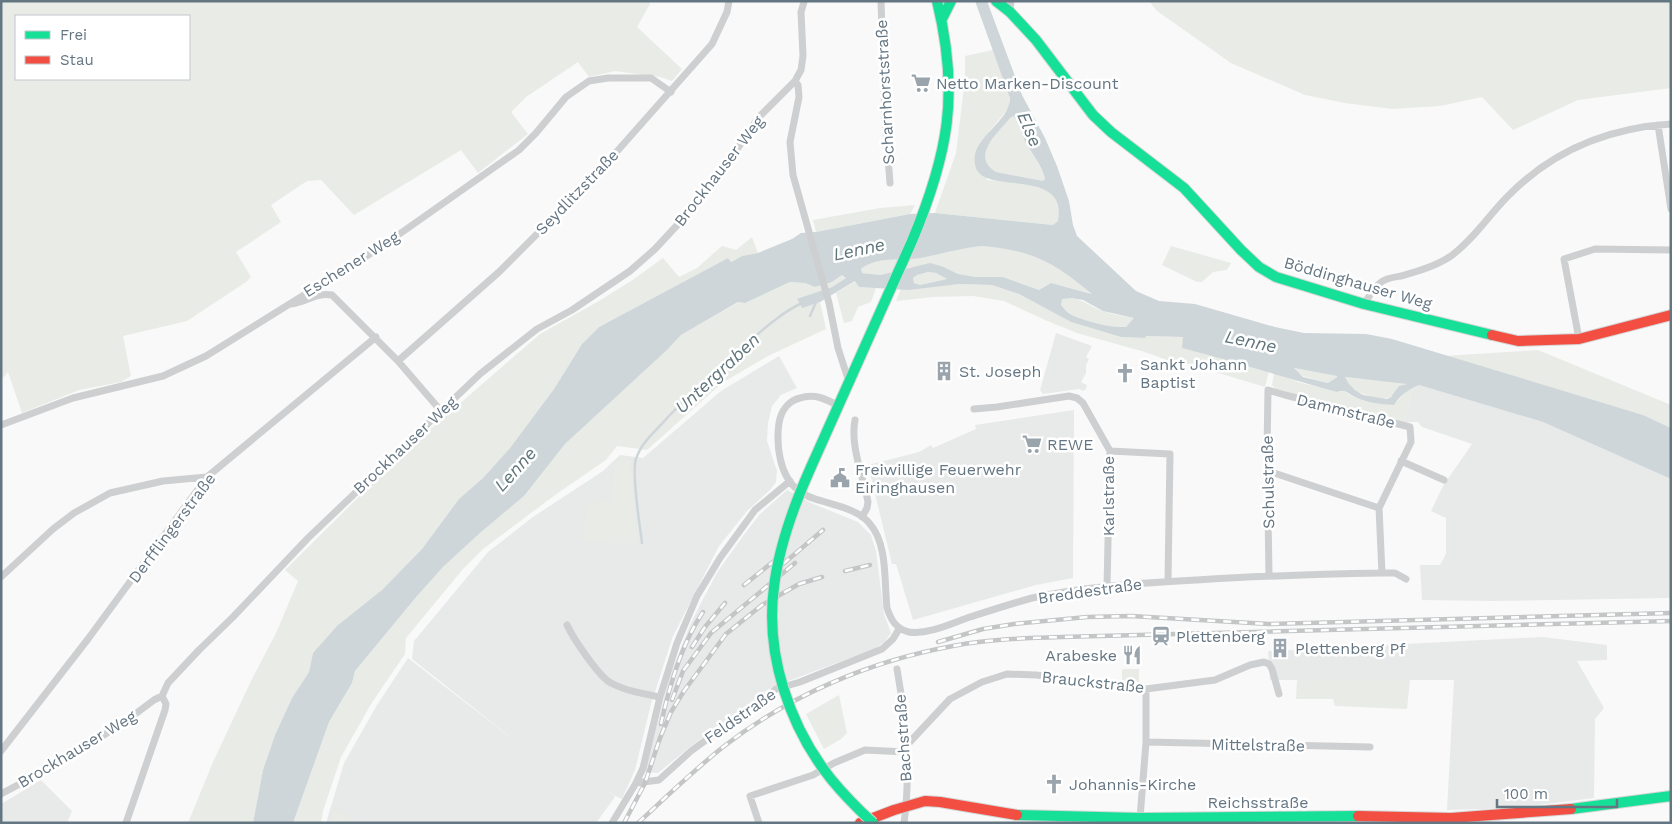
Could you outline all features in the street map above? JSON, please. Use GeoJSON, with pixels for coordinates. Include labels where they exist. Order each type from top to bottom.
{"type":"FeatureCollection","features":[{"type":"Feature","properties":{"kind":"main road"},"geometry":{"type":"LineString","coordinates":[[929,1],[942,19]]}},
{"type":"Feature","properties":{"kind":"main road"},"geometry":{"type":"LineString","coordinates":[[873,823],[836,787],[817,761],[794,720],[778,668],[773,636],[772,605],[777,565],[799,491],[839,406],[919,223],[940,165],[946,135],[949,63],[937,1]]}},
{"type":"Feature","properties":{"kind":"main road"},"geometry":{"type":"LineString","coordinates":[[942,19],[951,1]]}},
{"type":"Feature","properties":{"kind":"main road","name":"Böddinghauser Weg"},"geometry":{"type":"LineString","coordinates":[[996,1],[1010,12],[1036,40],[1093,115],[1111,132],[1184,188],[1241,250],[1259,267],[1276,277],[1364,304],[1518,341],[1578,339],[1671,315]]}},
{"type":"Feature","properties":{"kind":"main road","name":"Reichsstraße"},"geometry":{"type":"LineString","coordinates":[[860,823],[925,801],[1016,815],[1106,820],[1383,816],[1450,820],[1552,812],[1671,796]]}},
{"type":"Feature","properties":{"kind":"street","name":"Seydlitzstraße"},"geometry":{"type":"LineString","coordinates":[[398,361],[499,272],[597,174],[712,44],[727,12],[729,1]]}},
{"type":"Feature","properties":{"kind":"street"},"geometry":{"type":"LineString","coordinates":[[812,1],[803,1],[801,12],[803,56],[801,70],[795,81],[798,85],[799,97],[790,142],[791,160],[793,175],[807,221],[829,304],[838,348],[849,383]]}},
{"type":"Feature","properties":{"kind":"street","name":"Scharnhorststraße"},"geometry":{"type":"LineString","coordinates":[[881,1],[885,119],[890,183]]}},
{"type":"Feature","properties":{"kind":"street"},"geometry":{"type":"LineString","coordinates":[[1010,12],[1011,1]]}},
{"type":"Feature","properties":{"kind":"street","name":"Eschener Weg"},"geometry":{"type":"LineString","coordinates":[[1,425],[73,398],[163,376],[206,356],[381,247],[519,150],[566,97],[589,81],[608,78],[651,78],[671,92]]}},
{"type":"Feature","properties":{"kind":"street","name":"Brockhauser Weg"},"geometry":{"type":"LineString","coordinates":[[1,794],[52,767],[108,733],[162,696],[168,683],[175,675],[308,538],[480,374],[537,329],[600,292],[630,271],[655,249],[695,206],[725,167],[758,118],[795,81]]}},
{"type":"Feature","properties":{"kind":"street"},"geometry":{"type":"LineString","coordinates":[[1364,304],[1382,281],[1422,270],[1449,257],[1465,245],[1509,195],[1559,156],[1597,137],[1618,131],[1671,124]]}},
{"type":"Feature","properties":{"kind":"street"},"geometry":{"type":"LineString","coordinates":[[1658,125],[1671,209]]}},
{"type":"Feature","properties":{"kind":"street"},"geometry":{"type":"LineString","coordinates":[[1578,339],[1564,259],[1595,249],[1671,250]]}},
{"type":"Feature","properties":{"kind":"street"},"geometry":{"type":"LineString","coordinates":[[288,304],[300,303],[316,296],[332,295],[376,337],[441,411]]}},
{"type":"Feature","properties":{"kind":"street","name":"Derfflingerstraße"},"geometry":{"type":"LineString","coordinates":[[1,751],[88,639],[207,477],[376,337]]}},
{"type":"Feature","properties":{"kind":"street","name":"Dammstraße"},"geometry":{"type":"LineString","coordinates":[[1268,390],[1410,427],[1411,442],[1401,461]]}},
{"type":"Feature","properties":{"kind":"street","name":"Schulstraße"},"geometry":{"type":"LineString","coordinates":[[1268,390],[1269,575]]}},
{"type":"Feature","properties":{"kind":"street"},"geometry":{"type":"LineString","coordinates":[[839,406],[811,395],[797,398],[790,402],[780,415],[779,450],[784,468],[797,490],[851,511],[870,524],[882,551],[889,616],[899,628]]}},
{"type":"Feature","properties":{"kind":"street","name":"Karlstraße"},"geometry":{"type":"LineString","coordinates":[[974,409],[1069,396],[1077,398],[1083,403],[1110,451],[1107,587]]}},
{"type":"Feature","properties":{"kind":"street"},"geometry":{"type":"LineString","coordinates":[[855,420],[856,448],[868,502],[868,508],[862,517]]}},
{"type":"Feature","properties":{"kind":"street"},"geometry":{"type":"LineString","coordinates":[[1110,451],[1170,454],[1168,581]]}},
{"type":"Feature","properties":{"kind":"street"},"geometry":{"type":"LineString","coordinates":[[1382,573],[1379,508],[1401,461],[1444,480]]}},
{"type":"Feature","properties":{"kind":"street"},"geometry":{"type":"LineString","coordinates":[[1268,471],[1379,508]]}},
{"type":"Feature","properties":{"kind":"street"},"geometry":{"type":"LineString","coordinates":[[1,577],[53,529],[74,513],[110,493],[170,480],[207,477]]}},
{"type":"Feature","properties":{"kind":"street"},"geometry":{"type":"LineString","coordinates":[[612,823],[643,768],[660,697],[677,643],[697,596],[720,558],[755,510],[790,481]]}},
{"type":"Feature","properties":{"kind":"street","name":"Breddestraße"},"geometry":{"type":"LineString","coordinates":[[899,628],[914,632],[928,630],[1027,600],[1058,593],[1168,581],[1269,575],[1382,573],[1396,573],[1406,579]]}},
{"type":"Feature","properties":{"kind":"street"},"geometry":{"type":"LineString","coordinates":[[567,625],[572,637],[612,684],[660,697]]}},
{"type":"Feature","properties":{"kind":"street","name":"Feldstraße"},"geometry":{"type":"LineString","coordinates":[[636,783],[659,780],[691,751],[776,689],[800,682],[882,649],[893,639],[899,628]]}},
{"type":"Feature","properties":{"kind":"street","name":"Brauckstraße"},"geometry":{"type":"LineString","coordinates":[[906,748],[950,699],[982,682],[1007,674],[1036,675],[1146,689],[1215,680],[1250,665],[1264,662],[1269,664],[1272,669],[1279,694]]}},
{"type":"Feature","properties":{"kind":"street","name":"Bachstraße"},"geometry":{"type":"LineString","coordinates":[[897,669],[906,748],[906,806],[904,823]]}},
{"type":"Feature","properties":{"kind":"street"},"geometry":{"type":"LineString","coordinates":[[1139,820],[1146,742],[1146,689]]}},
{"type":"Feature","properties":{"kind":"street"},"geometry":{"type":"LineString","coordinates":[[126,823],[165,710],[166,704],[162,696]]}},
{"type":"Feature","properties":{"kind":"street","name":"Mittelstraße"},"geometry":{"type":"LineString","coordinates":[[1146,742],[1370,747]]}},
{"type":"Feature","properties":{"kind":"street"},"geometry":{"type":"LineString","coordinates":[[759,823],[750,796],[812,775],[865,750],[906,748]]}},
{"type":"Feature","properties":{"kind":"shaded area"},"geometry":{"type":"Polygon","coordinates":[[[1,1],[650,1],[637,27],[682,69],[672,81],[660,77],[615,71],[589,77],[578,62],[526,97],[511,112],[528,134],[478,173],[461,150],[354,215],[321,180],[307,181],[271,205],[281,222],[236,252],[251,277],[187,321],[123,336],[131,376],[121,382],[79,390],[22,413],[8,372],[1,380],[1,1]]]}},
{"type":"Feature","properties":{"kind":"shaded area"},"geometry":{"type":"Polygon","coordinates":[[[1149,1],[1671,1],[1671,88],[1578,100],[1513,130],[1482,97],[1440,106],[1393,109],[1345,103],[1305,95],[1231,63],[1157,11],[1149,1]]]}},
{"type":"Feature","properties":{"kind":"shaded area"},"geometry":{"type":"Polygon","coordinates":[[[993,50],[1009,90],[1010,106],[980,143],[987,180],[1025,184],[1050,192],[1057,203],[1059,212],[1059,221],[1053,225],[935,213],[956,153],[965,79],[965,56],[993,50]]]}},
{"type":"Feature","properties":{"kind":"shaded area"},"geometry":{"type":"Polygon","coordinates":[[[1013,116],[1042,169],[1045,180],[1043,181],[996,172],[989,166],[986,152],[989,144],[1010,117],[1013,116]]]}},
{"type":"Feature","properties":{"kind":"shaded area"},"geometry":{"type":"Polygon","coordinates":[[[915,205],[910,214],[816,232],[813,220],[880,208],[915,205]]]}},
{"type":"Feature","properties":{"kind":"shaded area"},"geometry":{"type":"Polygon","coordinates":[[[752,237],[758,253],[742,256],[730,262],[728,258],[599,327],[582,344],[554,389],[510,448],[483,478],[459,499],[422,549],[382,590],[313,653],[309,672],[292,698],[275,735],[263,770],[253,823],[188,823],[213,762],[277,631],[298,581],[285,570],[404,452],[540,334],[599,301],[663,258],[679,277],[697,268],[722,246],[736,250],[752,237]]]}},
{"type":"Feature","properties":{"kind":"shaded area"},"geometry":{"type":"Polygon","coordinates":[[[982,246],[1011,250],[1039,257],[1062,269],[1094,294],[1051,283],[1039,290],[1003,277],[976,277],[958,274],[944,267],[912,267],[880,275],[862,273],[861,269],[875,262],[921,258],[982,246]]]}},
{"type":"Feature","properties":{"kind":"shaded area"},"geometry":{"type":"Polygon","coordinates":[[[1171,246],[1231,263],[1227,270],[1213,272],[1202,282],[1197,282],[1162,265],[1171,246]]]}},
{"type":"Feature","properties":{"kind":"shaded area"},"geometry":{"type":"Polygon","coordinates":[[[928,272],[936,273],[947,279],[920,285],[914,283],[913,278],[928,272]]]}},
{"type":"Feature","properties":{"kind":"shaded area"},"geometry":{"type":"Polygon","coordinates":[[[842,275],[846,278],[832,287],[797,300],[802,307],[820,302],[826,329],[768,356],[722,383],[647,450],[617,446],[606,460],[555,495],[483,549],[463,569],[406,638],[405,654],[371,704],[341,757],[323,811],[321,823],[293,823],[329,722],[352,683],[355,671],[443,567],[524,496],[565,444],[681,335],[739,302],[745,303],[790,282],[805,283],[815,287],[832,282],[842,275]]]}},
{"type":"Feature","properties":{"kind":"shaded area"},"geometry":{"type":"Polygon","coordinates":[[[856,281],[859,287],[876,288],[871,302],[858,307],[852,321],[844,323],[836,293],[856,281]]]}},
{"type":"Feature","properties":{"kind":"shaded area"},"geometry":{"type":"Polygon","coordinates":[[[959,284],[992,285],[1019,294],[1071,322],[1121,337],[1183,337],[1183,348],[1269,371],[1265,387],[1182,362],[1175,363],[1145,352],[1077,333],[1004,301],[973,296],[933,297],[896,301],[901,289],[959,284]]]}},
{"type":"Feature","properties":{"kind":"shaded area"},"geometry":{"type":"Polygon","coordinates":[[[1062,298],[1080,300],[1097,309],[1135,318],[1126,327],[1113,327],[1089,322],[1069,313],[1061,305],[1062,298]]]}},
{"type":"Feature","properties":{"kind":"shaded area"},"geometry":{"type":"Polygon","coordinates":[[[1056,333],[1092,346],[1086,357],[1089,359],[1086,365],[1086,373],[1081,382],[1087,385],[1083,391],[1079,389],[1043,394],[1040,390],[1056,333]]]}},
{"type":"Feature","properties":{"kind":"shaded area"},"geometry":{"type":"Polygon","coordinates":[[[1538,350],[1671,405],[1671,428],[1643,415],[1445,356],[1538,350]]]}},
{"type":"Feature","properties":{"kind":"shaded area"},"geometry":{"type":"Polygon","coordinates":[[[779,356],[797,388],[781,395],[772,406],[768,423],[767,441],[777,471],[776,482],[747,511],[719,546],[673,636],[651,704],[635,770],[622,799],[613,795],[599,784],[615,797],[596,823],[326,823],[344,763],[377,705],[408,658],[519,744],[412,659],[414,641],[488,552],[533,517],[603,471],[620,455],[643,458],[721,391],[779,356]]]}},
{"type":"Feature","properties":{"kind":"shaded area"},"geometry":{"type":"Polygon","coordinates":[[[1292,368],[1338,376],[1328,383],[1303,376],[1292,368]]]}},
{"type":"Feature","properties":{"kind":"shaded area"},"geometry":{"type":"Polygon","coordinates":[[[1274,373],[1298,382],[1337,392],[1345,392],[1353,397],[1370,402],[1394,405],[1407,390],[1413,388],[1404,422],[1278,392],[1272,385],[1274,373]]]}},
{"type":"Feature","properties":{"kind":"shaded area"},"geometry":{"type":"Polygon","coordinates":[[[1345,377],[1409,383],[1399,388],[1390,397],[1383,398],[1358,392],[1350,386],[1345,377]]]}},
{"type":"Feature","properties":{"kind":"shaded area"},"geometry":{"type":"Polygon","coordinates":[[[1419,385],[1543,422],[1671,479],[1671,598],[1494,601],[1422,600],[1420,565],[1440,565],[1446,554],[1446,518],[1431,511],[1443,486],[1472,444],[1422,427],[1418,422],[1404,422],[1413,388],[1419,385]]]}},
{"type":"Feature","properties":{"kind":"shaded area"},"geometry":{"type":"Polygon","coordinates":[[[1074,410],[1073,578],[1036,585],[913,620],[896,564],[892,564],[868,465],[919,452],[931,445],[933,448],[976,429],[975,425],[1074,410]]]}},
{"type":"Feature","properties":{"kind":"shaded area"},"geometry":{"type":"Polygon","coordinates":[[[623,458],[630,460],[638,546],[583,540],[587,504],[611,500],[615,464],[623,458]]]}},
{"type":"Feature","properties":{"kind":"shaded area"},"geometry":{"type":"Polygon","coordinates":[[[787,490],[811,503],[858,522],[871,535],[876,551],[884,614],[891,633],[876,648],[770,688],[691,746],[658,773],[645,772],[669,678],[690,625],[702,601],[718,571],[743,536],[760,514],[787,490]]]}},
{"type":"Feature","properties":{"kind":"shaded area"},"geometry":{"type":"Polygon","coordinates":[[[1543,637],[1607,645],[1607,660],[1577,661],[1604,708],[1595,719],[1594,798],[1515,808],[1447,810],[1454,680],[1270,680],[1268,651],[1543,637]]]}},
{"type":"Feature","properties":{"kind":"shaded area"},"geometry":{"type":"Polygon","coordinates":[[[1139,669],[1139,682],[1122,680],[1122,670],[1139,669]]]}},
{"type":"Feature","properties":{"kind":"shaded area"},"geometry":{"type":"Polygon","coordinates":[[[1297,679],[1410,680],[1407,709],[1335,706],[1333,699],[1296,699],[1297,679]]]}},
{"type":"Feature","properties":{"kind":"shaded area"},"geometry":{"type":"Polygon","coordinates":[[[839,695],[847,733],[824,749],[806,714],[839,695]]]}},
{"type":"Feature","properties":{"kind":"shaded area"},"geometry":{"type":"Polygon","coordinates":[[[41,780],[72,811],[67,823],[1,823],[1,804],[41,780]]]}},
{"type":"Feature","properties":{"kind":"shaded area"},"geometry":{"type":"Polygon","coordinates":[[[334,810],[358,823],[330,823],[334,810]]]}},
{"type":"Feature","properties":{"kind":"water"},"geometry":{"type":"Polygon","coordinates":[[[975,1],[987,1],[1022,95],[1045,138],[1057,166],[1069,201],[1077,236],[1136,291],[1159,301],[1195,304],[1275,327],[1304,333],[1366,334],[1392,339],[1643,415],[1671,428],[1671,479],[1543,422],[1419,385],[1405,393],[1394,405],[1368,402],[1345,391],[1337,392],[1182,348],[1183,337],[1121,337],[1071,322],[1019,294],[992,285],[959,284],[908,290],[859,287],[855,281],[820,302],[802,308],[797,299],[832,287],[846,278],[842,275],[832,282],[815,287],[805,283],[790,282],[745,303],[738,302],[681,335],[565,444],[524,496],[443,567],[355,671],[352,683],[329,722],[293,823],[253,823],[263,770],[275,735],[292,698],[309,672],[313,653],[337,626],[382,590],[422,549],[459,499],[483,478],[510,448],[554,389],[582,344],[599,327],[728,258],[731,262],[742,256],[758,253],[792,239],[801,233],[816,232],[910,214],[935,213],[1053,225],[1058,221],[1058,204],[1051,194],[1024,184],[994,180],[983,176],[976,168],[977,148],[1003,116],[1010,98],[975,1]],[[1013,116],[993,137],[989,145],[986,159],[989,166],[996,172],[1043,181],[1045,179],[1042,169],[1025,141],[1017,121],[1013,116]],[[982,246],[921,258],[874,262],[861,269],[862,273],[880,275],[930,263],[958,274],[976,277],[1003,277],[1039,290],[1051,283],[1092,294],[1054,266],[1029,255],[1000,248],[982,246]],[[928,272],[913,278],[914,283],[920,285],[947,279],[936,273],[928,272]],[[1062,299],[1061,305],[1069,313],[1089,321],[1126,327],[1134,318],[1103,311],[1083,300],[1062,299]],[[1294,368],[1303,377],[1328,383],[1337,376],[1294,368]],[[1345,377],[1355,390],[1363,395],[1387,399],[1391,397],[1399,386],[1407,384],[1345,377]]]}},
{"type":"Feature","properties":{"kind":"waterway"},"geometry":{"type":"LineString","coordinates":[[810,316],[816,302]]}},
{"type":"Feature","properties":{"kind":"waterway","name":"Untergraben"},"geometry":{"type":"LineString","coordinates":[[642,543],[636,500],[635,466],[638,453],[650,436],[719,367],[776,320],[802,303]]}},
{"type":"Feature","properties":{"kind":"railway"},"geometry":{"type":"LineString","coordinates":[[783,564],[823,530]]}},
{"type":"Feature","properties":{"kind":"railway"},"geometry":{"type":"LineString","coordinates":[[744,585],[783,554]]}},
{"type":"Feature","properties":{"kind":"railway"},"geometry":{"type":"LineString","coordinates":[[672,700],[683,671],[711,633],[795,563]]}},
{"type":"Feature","properties":{"kind":"railway"},"geometry":{"type":"LineString","coordinates":[[845,571],[870,565]]}},
{"type":"Feature","properties":{"kind":"railway"},"geometry":{"type":"LineString","coordinates":[[624,823],[645,783],[671,712],[726,634],[762,605],[799,584],[822,577]]}},
{"type":"Feature","properties":{"kind":"railway"},"geometry":{"type":"LineString","coordinates":[[692,647],[705,627],[725,603]]}},
{"type":"Feature","properties":{"kind":"railway"},"geometry":{"type":"LineString","coordinates":[[661,724],[677,666],[695,624],[703,612]]}},
{"type":"Feature","properties":{"kind":"railway"},"geometry":{"type":"LineString","coordinates":[[938,642],[983,629],[1087,617],[1131,616],[1269,624],[1671,613]]}},
{"type":"Feature","properties":{"kind":"railway"},"geometry":{"type":"LineString","coordinates":[[638,823],[723,747],[776,711],[803,696],[861,671],[891,661],[953,646],[994,640],[1035,638],[1671,621]]}},
{"type":"Feature","properties":{"kind":"traffic: fast"},"geometry":{"type":"LineString","coordinates":[[811,467],[912,241],[942,152],[947,124],[949,95],[944,34],[937,1]]}},
{"type":"Feature","properties":{"kind":"traffic: fast"},"geometry":{"type":"LineString","coordinates":[[942,19],[951,1]]}},
{"type":"Feature","properties":{"kind":"traffic: fast"},"geometry":{"type":"LineString","coordinates":[[996,1],[1010,12],[1036,40],[1093,115],[1111,132],[1184,188],[1259,267],[1276,277],[1364,304],[1492,335]]}},
{"type":"Feature","properties":{"kind":"traffic: fast"},"geometry":{"type":"LineString","coordinates":[[811,467],[788,526],[776,571],[772,612],[773,638],[777,663],[792,713],[816,758],[841,791],[873,823]]}},
{"type":"Feature","properties":{"kind":"traffic: fast"},"geometry":{"type":"LineString","coordinates":[[1571,809],[1671,796]]}},
{"type":"Feature","properties":{"kind":"traffic: fast"},"geometry":{"type":"LineString","coordinates":[[1017,815],[1140,818],[1358,816]]}},
{"type":"Feature","properties":{"kind":"traffic: jam"},"geometry":{"type":"LineString","coordinates":[[1492,335],[1518,341],[1579,339],[1671,315]]}},
{"type":"Feature","properties":{"kind":"traffic: jam"},"geometry":{"type":"LineString","coordinates":[[860,823],[925,801],[1017,815]]}},
{"type":"Feature","properties":{"kind":"traffic: jam"},"geometry":{"type":"LineString","coordinates":[[1358,816],[1451,818],[1571,809]]}},
{"type":"Feature","properties":{"kind":"place","name":"Netto Marken-Discount"},"geometry":{"type":"Point","coordinates":[921,83]}},
{"type":"Feature","properties":{"kind":"place","name":"St. Joseph"},"geometry":{"type":"Point","coordinates":[944,371]}},
{"type":"Feature","properties":{"kind":"place","name":"Sankt Johann Baptist"},"geometry":{"type":"Point","coordinates":[1125,373]}},
{"type":"Feature","properties":{"kind":"place","name":"REWE"},"geometry":{"type":"Point","coordinates":[1032,444]}},
{"type":"Feature","properties":{"kind":"place","name":"Freiwillige Feuerwehr Eiringhausen"},"geometry":{"type":"Point","coordinates":[840,478]}},
{"type":"Feature","properties":{"kind":"place","name":"Plettenberg"},"geometry":{"type":"Point","coordinates":[1161,636]}},
{"type":"Feature","properties":{"kind":"place","name":"Plettenberg Pf"},"geometry":{"type":"Point","coordinates":[1280,648]}},
{"type":"Feature","properties":{"kind":"place","name":"Arabeske"},"geometry":{"type":"Point","coordinates":[1132,655]}},
{"type":"Feature","properties":{"kind":"place","name":"Johannis-Kirche"},"geometry":{"type":"Point","coordinates":[1054,784]}},
{"type":"Feature","properties":{"kind":"water label","name":"Else"},"geometry":{"type":"Point","coordinates":[1030,129]}},
{"type":"Feature","properties":{"kind":"water label","name":"Lenne"},"geometry":{"type":"Point","coordinates":[859,249]}},
{"type":"Feature","properties":{"kind":"water label","name":"Lenne"},"geometry":{"type":"Point","coordinates":[1251,341]}},
{"type":"Feature","properties":{"kind":"water label","name":"Lenne"},"geometry":{"type":"Point","coordinates":[515,469]}}]}
